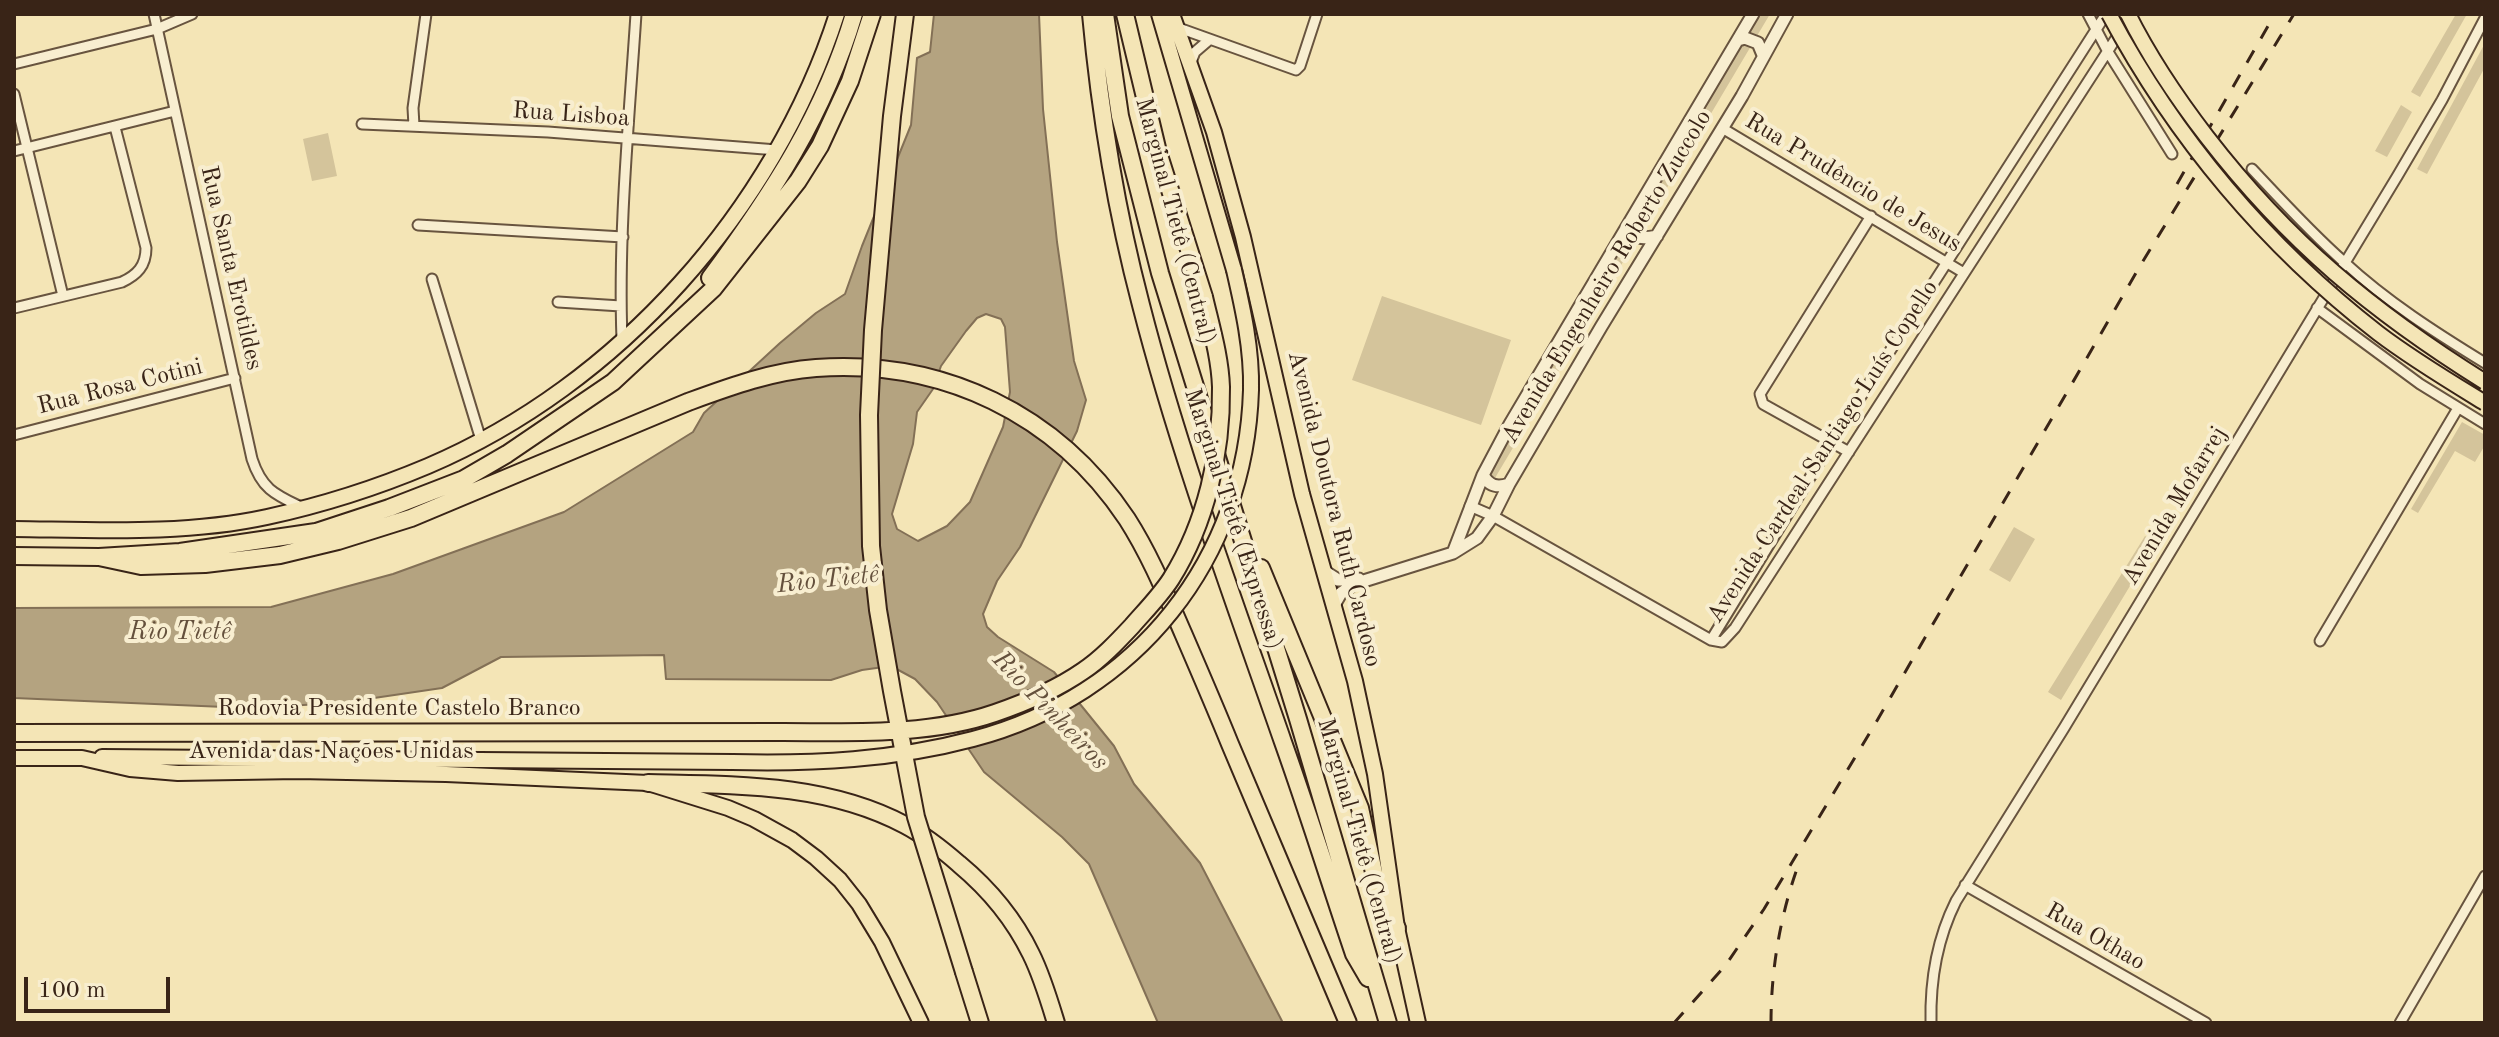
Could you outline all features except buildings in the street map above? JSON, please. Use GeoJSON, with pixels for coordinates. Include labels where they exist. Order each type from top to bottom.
{"type":"FeatureCollection","features":[{"type":"Feature","properties":{"kind":"highway"},"geometry":{"type":"LineString","coordinates":[[14,529],[166,530],[265,518],[363,492],[429,466],[481,440],[560,390],[622,340],[661,305],[708,249],[743,203],[777,150],[806,95],[837,14]]}},
{"type":"Feature","properties":{"kind":"highway"},"geometry":{"type":"LineString","coordinates":[[676,323],[782,176],[826,91],[854,14]]}},
{"type":"Feature","properties":{"kind":"highway"},"geometry":{"type":"LineString","coordinates":[[14,556],[99,557],[180,552],[316,532],[464,479],[507,454],[613,382],[713,289],[740,257],[798,181],[820,146],[843,99],[872,14]]}},
{"type":"Feature","properties":{"kind":"highway"},"geometry":{"type":"LineString","coordinates":[[905,14],[892,116],[873,330],[869,415],[871,546],[878,610],[916,817],[980,1023]]}},
{"type":"Feature","properties":{"kind":"highway","name":"Marginal Tietê (Expressa)"},"geometry":{"type":"LineString","coordinates":[[1091,14],[1105,131],[1118,205],[1151,342],[1225,576],[1354,954],[1377,989],[1388,1023]]}},
{"type":"Feature","properties":{"kind":"highway","name":"Marginal Tietê (Central)"},"geometry":{"type":"LineString","coordinates":[[1105,14],[1123,130],[1160,273],[1298,719],[1377,989]]}},
{"type":"Feature","properties":{"kind":"highway","name":"Rodovia Presidente Castelo Branco"},"geometry":{"type":"LineString","coordinates":[[14,733],[783,732],[914,729],[994,714],[1083,671],[1116,643],[1170,580],[1191,542],[1209,489],[1216,454],[1221,386],[1204,297],[1158,152],[1125,14]]}},
{"type":"Feature","properties":{"kind":"highway"},"geometry":{"type":"LineString","coordinates":[[82,758],[160,756],[779,763],[876,758],[976,738],[1070,700],[1127,660],[1190,590],[1209,558],[1234,496],[1246,445],[1251,387],[1249,343],[1234,270],[1159,14]]}},
{"type":"Feature","properties":{"kind":"highway"},"geometry":{"type":"LineString","coordinates":[[2108,14],[2146,78],[2187,137],[2263,229],[2314,280],[2381,335],[2485,403]]}},
{"type":"Feature","properties":{"kind":"highway"},"geometry":{"type":"LineString","coordinates":[[2130,14],[2175,94],[2234,171],[2271,213],[2304,247],[2360,295],[2428,346],[2485,382]]}},
{"type":"Feature","properties":{"kind":"highway","name":"Avenida Doutora Ruth Cardoso"},"geometry":{"type":"LineString","coordinates":[[1174,20],[1214,132],[1249,260],[1292,454],[1367,731],[1397,928],[1418,1023]]}},
{"type":"Feature","properties":{"kind":"highway"},"geometry":{"type":"LineString","coordinates":[[1189,366],[1203,379],[1242,518],[1288,638],[1360,808],[1381,905],[1397,928]]}},
{"type":"Feature","properties":{"kind":"highway"},"geometry":{"type":"LineString","coordinates":[[99,557],[141,566],[174,566],[280,555],[338,541],[411,518],[688,402],[728,387],[772,376],[816,368],[899,371],[973,392],[1029,421],[1057,440],[1085,465],[1124,516],[1159,577],[1348,1023]]}},
{"type":"Feature","properties":{"kind":"highway","name":"Avenida das Nações Unidas"},"geometry":{"type":"LineString","coordinates":[[14,758],[82,758],[165,773],[298,771],[446,774],[648,783],[728,808],[775,830],[816,858],[840,880],[859,904],[882,942],[921,1023]]}},
{"type":"Feature","properties":{"kind":"highway"},"geometry":{"type":"LineString","coordinates":[[648,783],[728,784],[793,790],[864,807],[906,825],[943,850],[999,903],[1032,955],[1056,1023]]}},
{"type":"Feature","properties":{"kind":"street","name":"Rua Santa Erotildes"},"geometry":{"type":"LineString","coordinates":[[154,14],[257,474],[275,494],[303,508]]}},
{"type":"Feature","properties":{"kind":"street"},"geometry":{"type":"LineString","coordinates":[[14,64],[157,29],[192,14]]}},
{"type":"Feature","properties":{"kind":"street"},"geometry":{"type":"LineString","coordinates":[[414,126],[413,108],[426,14]]}},
{"type":"Feature","properties":{"kind":"street"},"geometry":{"type":"LineString","coordinates":[[622,340],[626,138],[636,14]]}},
{"type":"Feature","properties":{"kind":"street"},"geometry":{"type":"LineString","coordinates":[[1174,20],[1209,40],[1293,70],[1298,69],[1317,14]]}},
{"type":"Feature","properties":{"kind":"street","name":"Avenida Engenheiro Roberto Zuccolo"},"geometry":{"type":"LineString","coordinates":[[1453,553],[1483,475],[1510,424],[1753,14]]}},
{"type":"Feature","properties":{"kind":"street","name":"Avenida Engenheiro Roberto Zuccolo"},"geometry":{"type":"LineString","coordinates":[[1333,607],[1346,588],[1368,578],[1453,553],[1477,538],[1493,516],[1787,14]]}},
{"type":"Feature","properties":{"kind":"street"},"geometry":{"type":"LineString","coordinates":[[2088,14],[2108,52],[2172,154]]}},
{"type":"Feature","properties":{"kind":"street","name":"Avenida Cardeal Santiago Luís Copello"},"geometry":{"type":"LineString","coordinates":[[2108,14],[1831,443],[1711,640],[1719,643],[1730,635],[2130,14]]}},
{"type":"Feature","properties":{"kind":"street","name":"Avenida Mofarrej"},"geometry":{"type":"LineString","coordinates":[[1931,1023],[1932,982],[1938,952],[1948,916],[1965,885],[2064,728],[2345,263],[2442,100],[2485,18]]}},
{"type":"Feature","properties":{"kind":"street"},"geometry":{"type":"LineString","coordinates":[[1738,40],[1752,39],[1762,48],[1763,55]]}},
{"type":"Feature","properties":{"kind":"street"},"geometry":{"type":"LineString","coordinates":[[1190,65],[1195,52],[1209,40]]}},
{"type":"Feature","properties":{"kind":"street"},"geometry":{"type":"LineString","coordinates":[[14,94],[63,296]]}},
{"type":"Feature","properties":{"kind":"street"},"geometry":{"type":"LineString","coordinates":[[14,151],[175,111]]}},
{"type":"Feature","properties":{"kind":"street","name":"Rua Lisboa"},"geometry":{"type":"LineString","coordinates":[[362,124],[562,133],[777,150]]}},
{"type":"Feature","properties":{"kind":"street"},"geometry":{"type":"LineString","coordinates":[[14,308],[122,282],[140,271],[146,248],[115,127]]}},
{"type":"Feature","properties":{"kind":"street","name":"Rua Prudêncio de Jesus"},"geometry":{"type":"LineString","coordinates":[[1722,128],[1964,273]]}},
{"type":"Feature","properties":{"kind":"street"},"geometry":{"type":"LineString","coordinates":[[2252,169],[2345,263],[2391,301],[2485,363]]}},
{"type":"Feature","properties":{"kind":"street"},"geometry":{"type":"LineString","coordinates":[[1849,452],[1763,404],[1760,398],[1764,386],[1871,216]]}},
{"type":"Feature","properties":{"kind":"street"},"geometry":{"type":"LineString","coordinates":[[418,225],[623,237]]}},
{"type":"Feature","properties":{"kind":"street"},"geometry":{"type":"LineString","coordinates":[[1629,225],[1637,237],[1657,236]]}},
{"type":"Feature","properties":{"kind":"street"},"geometry":{"type":"LineString","coordinates":[[432,279],[481,440]]}},
{"type":"Feature","properties":{"kind":"street"},"geometry":{"type":"LineString","coordinates":[[2362,342],[2370,319],[2391,301]]}},
{"type":"Feature","properties":{"kind":"street"},"geometry":{"type":"LineString","coordinates":[[558,302],[621,306]]}},
{"type":"Feature","properties":{"kind":"street"},"geometry":{"type":"LineString","coordinates":[[2317,308],[2420,384],[2485,424]]}},
{"type":"Feature","properties":{"kind":"street"},"geometry":{"type":"LineString","coordinates":[[1890,354],[1906,364]]}},
{"type":"Feature","properties":{"kind":"street","name":"Rua Rosa Cotini"},"geometry":{"type":"LineString","coordinates":[[14,435],[235,378]]}},
{"type":"Feature","properties":{"kind":"street"},"geometry":{"type":"LineString","coordinates":[[2320,641],[2458,408]]}},
{"type":"Feature","properties":{"kind":"street"},"geometry":{"type":"LineString","coordinates":[[1483,475],[1490,484],[1509,484]]}},
{"type":"Feature","properties":{"kind":"street"},"geometry":{"type":"LineString","coordinates":[[1470,506],[1493,516],[1711,640]]}},
{"type":"Feature","properties":{"kind":"street","name":"Avenida Engenheiro Roberto Zuccolo"},"geometry":{"type":"LineString","coordinates":[[1324,571],[1338,580],[1368,578]]}},
{"type":"Feature","properties":{"kind":"street"},"geometry":{"type":"LineString","coordinates":[[2400,1023],[2485,876]]}},
{"type":"Feature","properties":{"kind":"street","name":"Rua Othao"},"geometry":{"type":"LineString","coordinates":[[1965,885],[2206,1023]]}},
{"type":"Feature","properties":{"kind":"shaded area"},"geometry":{"type":"Polygon","coordinates":[[[1757,14],[1770,14],[1495,478],[1486,473],[1757,14]]]}},
{"type":"Feature","properties":{"kind":"shaded area"},"geometry":{"type":"Polygon","coordinates":[[[2456,14],[2467,14],[2420,97],[2411,92],[2456,14]]]}},
{"type":"Feature","properties":{"kind":"shaded area"},"geometry":{"type":"Polygon","coordinates":[[[2485,43],[2485,67],[2427,174],[2417,169],[2485,43]]]}},
{"type":"Feature","properties":{"kind":"shaded area"},"geometry":{"type":"Polygon","coordinates":[[[2401,105],[2412,112],[2387,157],[2375,151],[2401,105]]]}},
{"type":"Feature","properties":{"kind":"shaded area"},"geometry":{"type":"Polygon","coordinates":[[[328,133],[337,176],[312,181],[303,139],[328,133]]]}},
{"type":"Feature","properties":{"kind":"shaded area"},"geometry":{"type":"Polygon","coordinates":[[[1382,296],[1511,340],[1481,425],[1352,380],[1382,296]]]}},
{"type":"Feature","properties":{"kind":"shaded area"},"geometry":{"type":"Polygon","coordinates":[[[2462,422],[2485,435],[2485,445],[2475,462],[2455,451],[2418,513],[2411,509],[2462,422]]]}},
{"type":"Feature","properties":{"kind":"shaded area"},"geometry":{"type":"Polygon","coordinates":[[[2014,527],[2035,539],[2010,582],[1989,570],[2014,527]]]}},
{"type":"Feature","properties":{"kind":"shaded area"},"geometry":{"type":"Polygon","coordinates":[[[2145,536],[2156,543],[2061,700],[2048,692],[2145,536]]]}},
{"type":"Feature","properties":{"kind":"water"},"geometry":{"type":"Polygon","coordinates":[[[934,14],[1039,14],[1043,109],[1057,242],[1074,361],[1086,400],[1077,431],[1020,547],[997,581],[983,614],[987,627],[1054,672],[1114,746],[1134,784],[1200,863],[1283,1023],[1158,1023],[1089,864],[1062,837],[984,772],[937,702],[915,679],[891,666],[862,670],[831,680],[666,679],[664,655],[501,657],[442,688],[340,703],[248,708],[14,698],[14,608],[271,607],[393,574],[564,512],[693,432],[704,413],[780,343],[845,294],[911,125],[917,58],[930,52],[934,14]],[[986,314],[977,318],[941,366],[933,389],[917,412],[913,444],[892,514],[897,529],[918,541],[947,526],[970,502],[1003,427],[1010,392],[1005,327],[1001,319],[986,314]]]}},
{"type":"Feature","properties":{"kind":"railway"},"geometry":{"type":"LineString","coordinates":[[2177,184],[2275,14]]}},
{"type":"Feature","properties":{"kind":"railway"},"geometry":{"type":"LineString","coordinates":[[1674,1023],[1725,966],[1764,909],[1878,719],[2140,266],[2294,14]]}},
{"type":"Feature","properties":{"kind":"railway"},"geometry":{"type":"LineString","coordinates":[[1771,1023],[1778,943],[1798,866]]}},
{"type":"Feature","properties":{"kind":"water label","name":"Rio Tietê"},"geometry":{"type":"Point","coordinates":[828,580]}},
{"type":"Feature","properties":{"kind":"water label","name":"Rio Tietê"},"geometry":{"type":"Point","coordinates":[180,632]}},
{"type":"Feature","properties":{"kind":"water label","name":"Rio Pinheiros"},"geometry":{"type":"Point","coordinates":[1050,711]}}]}
